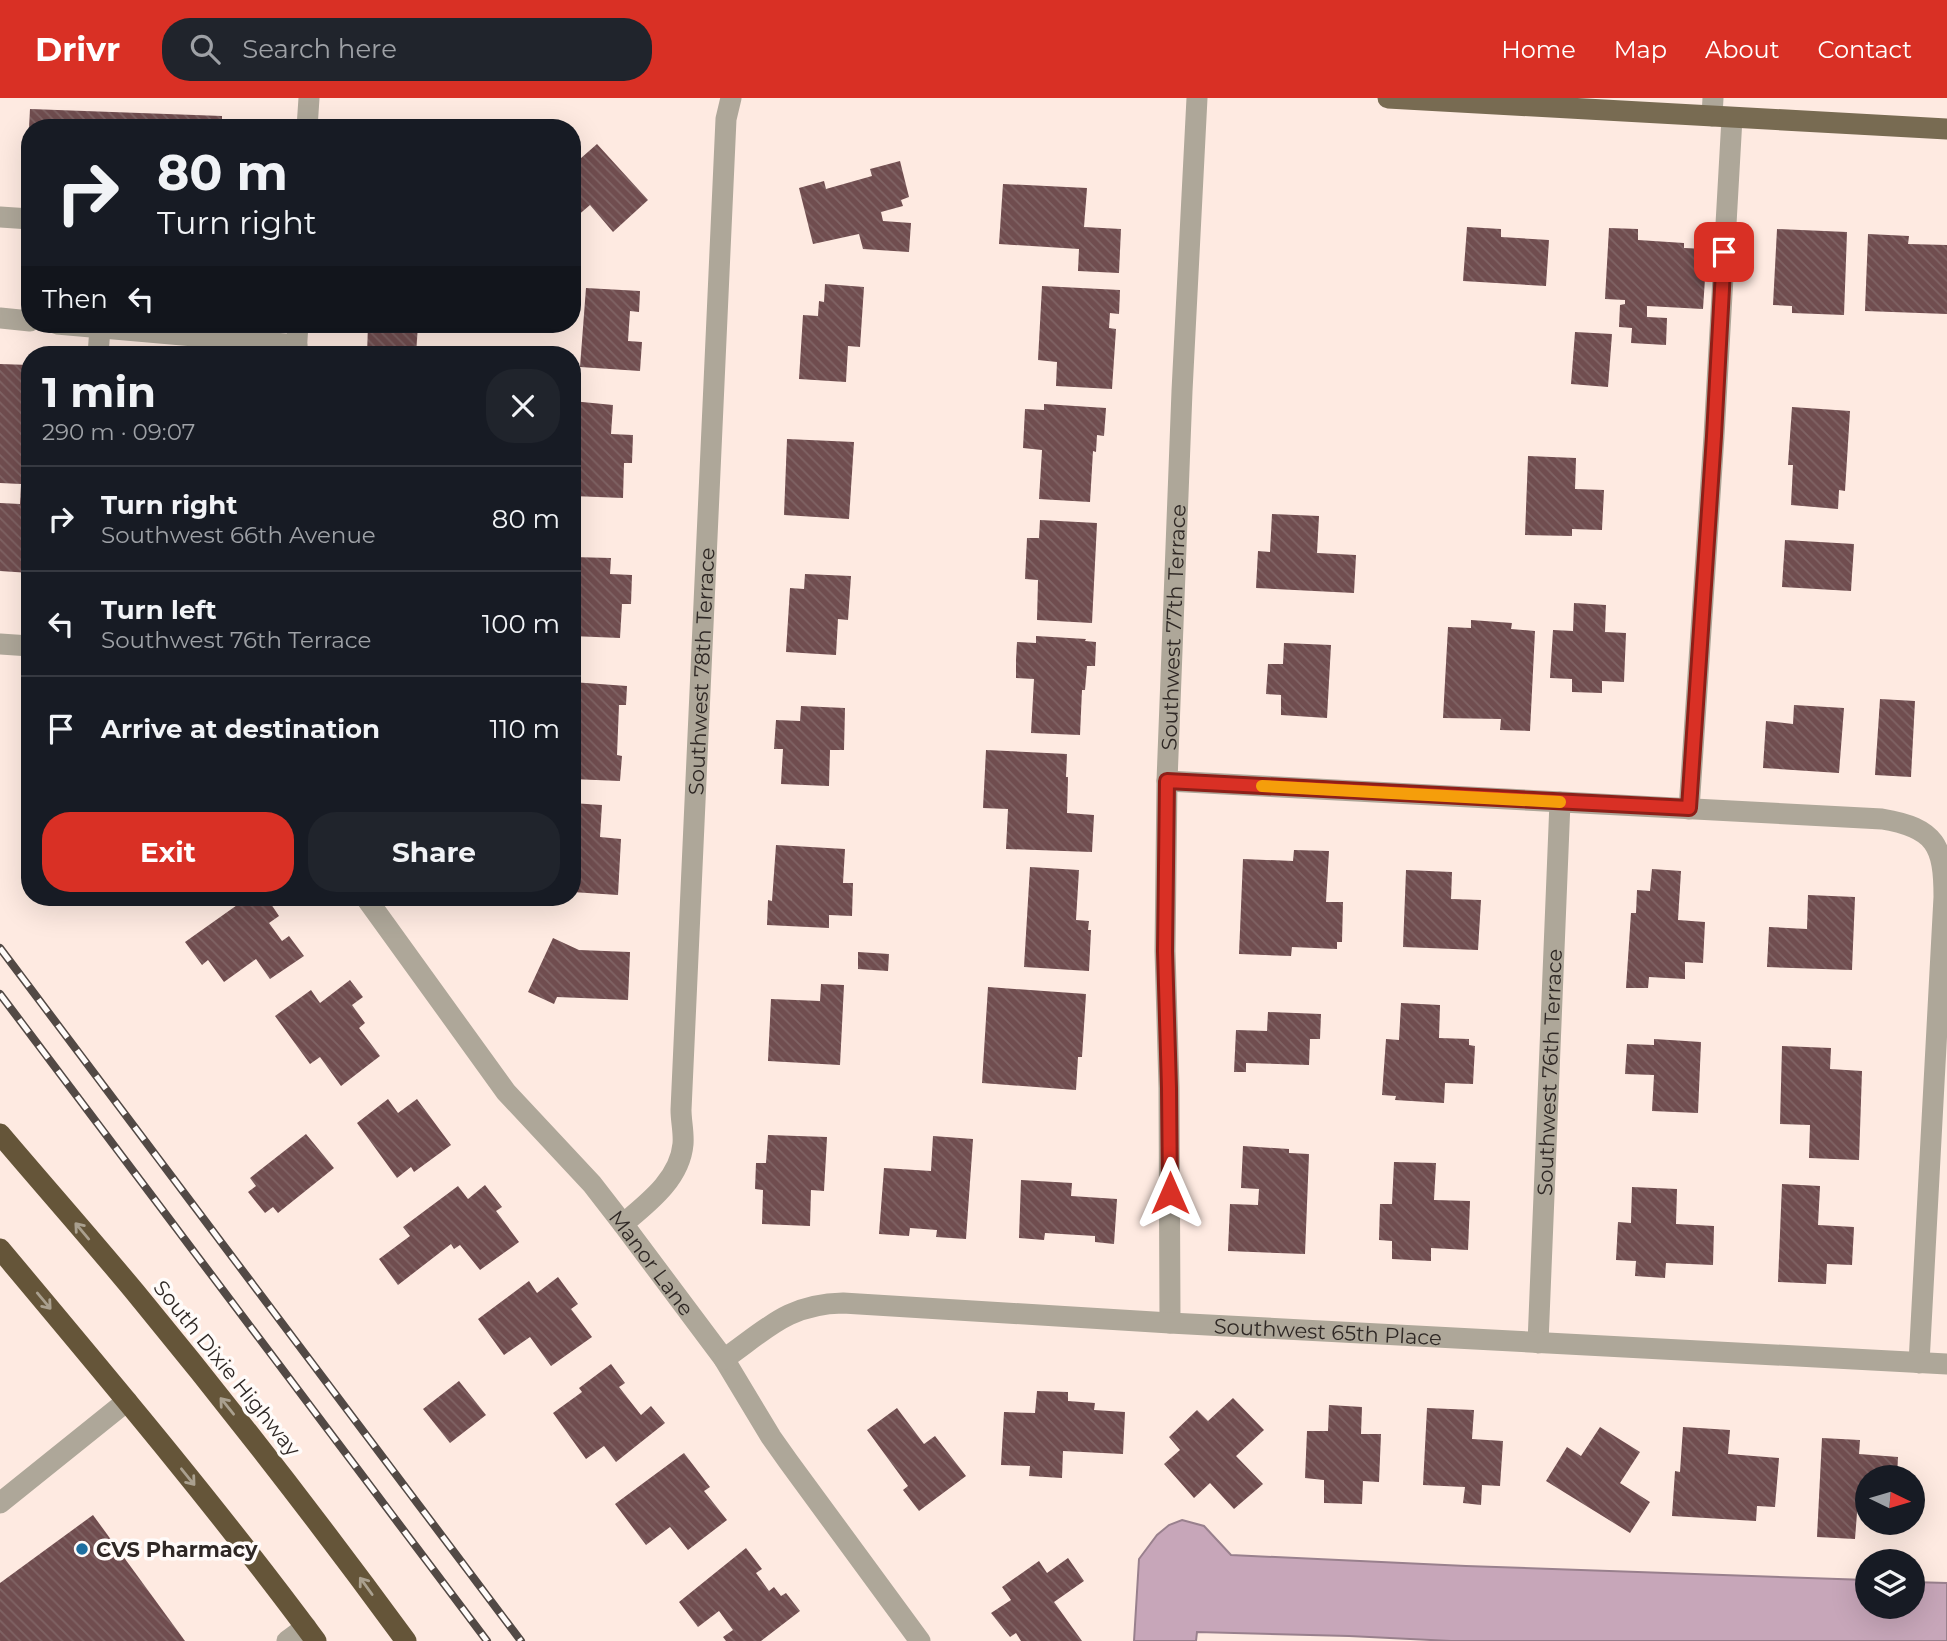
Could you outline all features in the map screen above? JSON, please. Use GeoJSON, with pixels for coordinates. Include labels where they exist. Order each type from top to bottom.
{"type":"FeatureCollection","features":[{"type":"Feature","properties":{"kind":"highway","name":"South Dixie Highway"},"geometry":{"type":"LineString","coordinates":[[0,1134],[240,1422],[327,1533],[406,1641]]}},
{"type":"Feature","properties":{"kind":"highway"},"geometry":{"type":"LineString","coordinates":[[0,1249],[127,1401],[311,1634]]}},
{"type":"Feature","properties":{"kind":"main road"},"geometry":{"type":"LineString","coordinates":[[1388,98],[1719,111],[1947,129]]}},
{"type":"Feature","properties":{"kind":"street"},"geometry":{"type":"LineString","coordinates":[[308,119],[309,98]]}},
{"type":"Feature","properties":{"kind":"street","name":"Southwest 78th Terrace"},"geometry":{"type":"LineString","coordinates":[[623,1224],[664,1186],[680,1160],[683,1146],[682,1082],[726,119],[731,98]]}},
{"type":"Feature","properties":{"kind":"street","name":"Southwest 77th Terrace"},"geometry":{"type":"LineString","coordinates":[[1170,1323],[1169,1088],[1165,951],[1167,781],[1182,378],[1196,98]]}},
{"type":"Feature","properties":{"kind":"street"},"geometry":{"type":"LineString","coordinates":[[1689,808],[1715,422],[1719,111]]}},
{"type":"Feature","properties":{"kind":"street"},"geometry":{"type":"LineString","coordinates":[[0,217],[21,218]]}},
{"type":"Feature","properties":{"kind":"street"},"geometry":{"type":"LineString","coordinates":[[0,318],[21,320]]}},
{"type":"Feature","properties":{"kind":"street"},"geometry":{"type":"LineString","coordinates":[[176,333],[297,341]]}},
{"type":"Feature","properties":{"kind":"street"},"geometry":{"type":"LineString","coordinates":[[0,644],[21,645]]}},
{"type":"Feature","properties":{"kind":"street"},"geometry":{"type":"LineString","coordinates":[[1167,781],[1882,819],[1909,825],[1932,839],[1943,864],[1944,897],[1919,1363]]}},
{"type":"Feature","properties":{"kind":"street","name":"Southwest 76th Terrace"},"geometry":{"type":"LineString","coordinates":[[1538,1342],[1560,802]]}},
{"type":"Feature","properties":{"kind":"street","name":"Manor Lane"},"geometry":{"type":"LineString","coordinates":[[372,906],[506,1092],[593,1184],[724,1359],[782,1453],[920,1641]]}},
{"type":"Feature","properties":{"kind":"street","name":"Southwest 65th Place"},"geometry":{"type":"LineString","coordinates":[[724,1359],[783,1316],[807,1306],[843,1303],[1947,1364]]}},
{"type":"Feature","properties":{"kind":"street"},"geometry":{"type":"LineString","coordinates":[[0,1503],[127,1401]]}},
{"type":"Feature","properties":{"kind":"street"},"geometry":{"type":"LineString","coordinates":[[287,1641],[311,1634]]}},
{"type":"Feature","properties":{"kind":"shaded area"},"geometry":{"type":"Polygon","coordinates":[[[1182,1520],[1204,1526],[1231,1555],[1855,1580],[1855,1619],[1925,1619],[1925,1582],[1947,1583],[1947,1641],[1451,1641],[1197,1632],[1196,1641],[1134,1641],[1139,1559],[1157,1535],[1169,1525],[1182,1520]]]}},
{"type":"Feature","properties":{"kind":"building"},"geometry":{"type":"Polygon","coordinates":[[[30,109],[222,116],[222,119],[29,119],[30,109]]]}},
{"type":"Feature","properties":{"kind":"building"},"geometry":{"type":"Polygon","coordinates":[[[597,144],[648,200],[613,232],[590,205],[581,213],[581,158],[597,144]]]}},
{"type":"Feature","properties":{"kind":"building"},"geometry":{"type":"Polygon","coordinates":[[[900,161],[909,197],[901,200],[903,206],[881,212],[883,221],[911,223],[909,252],[863,249],[859,234],[813,244],[799,188],[824,181],[826,189],[872,176],[870,169],[900,161]]]}},
{"type":"Feature","properties":{"kind":"building"},"geometry":{"type":"Polygon","coordinates":[[[1003,184],[1087,188],[1084,227],[1121,229],[1119,273],[1078,271],[1079,249],[999,244],[1003,184]]]}},
{"type":"Feature","properties":{"kind":"building"},"geometry":{"type":"Polygon","coordinates":[[[1467,227],[1501,229],[1501,237],[1549,240],[1546,286],[1463,281],[1467,227]]]}},
{"type":"Feature","properties":{"kind":"building"},"geometry":{"type":"Polygon","coordinates":[[[1609,228],[1638,229],[1638,240],[1684,243],[1684,248],[1707,249],[1703,309],[1647,306],[1647,317],[1667,318],[1666,345],[1631,343],[1632,328],[1619,327],[1620,305],[1625,304],[1625,300],[1605,299],[1609,228]]]}},
{"type":"Feature","properties":{"kind":"building"},"geometry":{"type":"Polygon","coordinates":[[[1777,229],[1847,232],[1844,315],[1792,313],[1792,306],[1773,305],[1777,229]]]}},
{"type":"Feature","properties":{"kind":"building"},"geometry":{"type":"Polygon","coordinates":[[[1868,234],[1909,236],[1908,244],[1947,245],[1947,314],[1865,311],[1868,234]]]}},
{"type":"Feature","properties":{"kind":"building"},"geometry":{"type":"Polygon","coordinates":[[[825,284],[864,287],[860,347],[848,346],[846,382],[799,379],[803,315],[818,316],[819,301],[824,302],[825,284]]]}},
{"type":"Feature","properties":{"kind":"building"},"geometry":{"type":"Polygon","coordinates":[[[1042,286],[1120,290],[1119,314],[1110,313],[1109,328],[1116,329],[1112,389],[1056,386],[1057,362],[1038,360],[1042,286]]]}},
{"type":"Feature","properties":{"kind":"building"},"geometry":{"type":"Polygon","coordinates":[[[586,288],[640,291],[639,312],[630,311],[628,341],[642,342],[640,371],[581,367],[586,288]]]}},
{"type":"Feature","properties":{"kind":"building"},"geometry":{"type":"Polygon","coordinates":[[[1575,332],[1612,334],[1608,387],[1571,384],[1575,332]]]}},
{"type":"Feature","properties":{"kind":"building"},"geometry":{"type":"Polygon","coordinates":[[[368,333],[417,333],[417,346],[367,346],[368,333]]]}},
{"type":"Feature","properties":{"kind":"building"},"geometry":{"type":"Polygon","coordinates":[[[0,364],[21,365],[21,484],[0,483],[0,364]]]}},
{"type":"Feature","properties":{"kind":"building"},"geometry":{"type":"Polygon","coordinates":[[[581,402],[613,405],[611,434],[633,435],[632,463],[624,463],[623,498],[581,496],[581,402]]]}},
{"type":"Feature","properties":{"kind":"building"},"geometry":{"type":"Polygon","coordinates":[[[1044,404],[1106,408],[1104,436],[1097,435],[1096,452],[1093,451],[1090,502],[1039,499],[1042,450],[1023,448],[1025,409],[1044,410],[1044,404]]]}},
{"type":"Feature","properties":{"kind":"building"},"geometry":{"type":"Polygon","coordinates":[[[1792,407],[1850,411],[1845,491],[1839,490],[1838,509],[1791,505],[1793,465],[1788,465],[1792,407]]]}},
{"type":"Feature","properties":{"kind":"building"},"geometry":{"type":"Polygon","coordinates":[[[787,439],[854,442],[849,519],[784,515],[787,439]]]}},
{"type":"Feature","properties":{"kind":"building"},"geometry":{"type":"Polygon","coordinates":[[[1528,456],[1576,458],[1575,489],[1604,490],[1602,530],[1572,529],[1572,536],[1525,535],[1528,456]]]}},
{"type":"Feature","properties":{"kind":"building"},"geometry":{"type":"Polygon","coordinates":[[[21,484],[21,572],[0,571],[0,503],[20,504],[21,484]]]}},
{"type":"Feature","properties":{"kind":"building"},"geometry":{"type":"Polygon","coordinates":[[[1272,514],[1319,516],[1317,553],[1356,555],[1354,593],[1256,588],[1258,551],[1270,552],[1272,514]]]}},
{"type":"Feature","properties":{"kind":"building"},"geometry":{"type":"Polygon","coordinates":[[[1040,520],[1097,523],[1092,623],[1037,620],[1038,580],[1025,579],[1027,538],[1039,538],[1040,520]]]}},
{"type":"Feature","properties":{"kind":"building"},"geometry":{"type":"Polygon","coordinates":[[[1785,540],[1854,544],[1851,591],[1782,587],[1785,540]]]}},
{"type":"Feature","properties":{"kind":"building"},"geometry":{"type":"Polygon","coordinates":[[[581,557],[611,558],[610,574],[632,575],[631,604],[622,604],[620,638],[581,636],[581,557]]]}},
{"type":"Feature","properties":{"kind":"building"},"geometry":{"type":"Polygon","coordinates":[[[805,574],[851,576],[848,620],[838,619],[836,655],[786,652],[790,588],[804,589],[805,574]]]}},
{"type":"Feature","properties":{"kind":"building"},"geometry":{"type":"Polygon","coordinates":[[[1574,603],[1606,605],[1605,632],[1626,633],[1624,682],[1602,681],[1602,693],[1572,692],[1572,679],[1550,678],[1553,630],[1573,631],[1574,603]]]}},
{"type":"Feature","properties":{"kind":"building"},"geometry":{"type":"Polygon","coordinates":[[[1471,620],[1512,623],[1511,629],[1535,631],[1530,731],[1500,730],[1501,719],[1443,718],[1448,627],[1471,628],[1471,620]]]}},
{"type":"Feature","properties":{"kind":"building"},"geometry":{"type":"Polygon","coordinates":[[[1036,636],[1096,642],[1095,666],[1087,666],[1085,690],[1082,690],[1080,735],[1031,733],[1034,679],[1016,678],[1016,660],[1017,642],[1036,643],[1036,636]]]}},
{"type":"Feature","properties":{"kind":"building"},"geometry":{"type":"Polygon","coordinates":[[[1284,643],[1331,645],[1327,718],[1281,715],[1281,695],[1266,694],[1268,664],[1283,664],[1284,643]]]}},
{"type":"Feature","properties":{"kind":"building"},"geometry":{"type":"Polygon","coordinates":[[[581,683],[627,686],[626,705],[619,705],[617,755],[622,756],[620,781],[581,779],[581,683]]]}},
{"type":"Feature","properties":{"kind":"building"},"geometry":{"type":"Polygon","coordinates":[[[1880,699],[1915,701],[1911,777],[1875,775],[1880,699]]]}},
{"type":"Feature","properties":{"kind":"building"},"geometry":{"type":"Polygon","coordinates":[[[1794,705],[1844,708],[1839,773],[1763,768],[1766,721],[1793,724],[1794,705]]]}},
{"type":"Feature","properties":{"kind":"building"},"geometry":{"type":"Polygon","coordinates":[[[801,706],[845,708],[844,750],[830,750],[829,786],[781,784],[783,749],[774,749],[776,720],[800,721],[801,706]]]}},
{"type":"Feature","properties":{"kind":"building"},"geometry":{"type":"Polygon","coordinates":[[[986,750],[1067,754],[1067,813],[1094,815],[1092,852],[1006,849],[1008,809],[983,808],[986,750]]]}},
{"type":"Feature","properties":{"kind":"building"},"geometry":{"type":"Polygon","coordinates":[[[581,804],[602,805],[600,837],[621,839],[618,895],[581,893],[581,804]]]}},
{"type":"Feature","properties":{"kind":"building"},"geometry":{"type":"Polygon","coordinates":[[[776,845],[845,849],[843,883],[853,883],[852,916],[829,915],[829,928],[767,925],[768,900],[772,901],[776,845]]]}},
{"type":"Feature","properties":{"kind":"building"},"geometry":{"type":"Polygon","coordinates":[[[1294,850],[1329,851],[1326,902],[1343,902],[1342,942],[1337,942],[1337,949],[1292,947],[1291,956],[1239,954],[1243,859],[1293,861],[1294,850]]]}},
{"type":"Feature","properties":{"kind":"building"},"geometry":{"type":"Polygon","coordinates":[[[1030,867],[1079,870],[1076,920],[1089,921],[1089,971],[1024,967],[1030,867]]]}},
{"type":"Feature","properties":{"kind":"building"},"geometry":{"type":"Polygon","coordinates":[[[1652,869],[1681,871],[1678,920],[1705,922],[1703,963],[1685,962],[1685,979],[1649,977],[1648,988],[1626,988],[1631,913],[1636,913],[1637,890],[1650,891],[1652,869]]]}},
{"type":"Feature","properties":{"kind":"building"},"geometry":{"type":"Polygon","coordinates":[[[1406,870],[1452,872],[1451,899],[1481,900],[1478,950],[1403,947],[1406,870]]]}},
{"type":"Feature","properties":{"kind":"building"},"geometry":{"type":"Polygon","coordinates":[[[1808,895],[1855,897],[1852,970],[1767,967],[1769,927],[1807,929],[1808,895]]]}},
{"type":"Feature","properties":{"kind":"building"},"geometry":{"type":"Polygon","coordinates":[[[236,906],[272,906],[279,916],[269,923],[282,941],[289,936],[304,956],[270,979],[256,959],[224,982],[208,960],[202,965],[185,942],[236,906]]]}},
{"type":"Feature","properties":{"kind":"building"},"geometry":{"type":"Polygon","coordinates":[[[553,938],[579,950],[630,952],[628,1000],[557,997],[554,1004],[528,992],[553,938]]]}},
{"type":"Feature","properties":{"kind":"building"},"geometry":{"type":"Polygon","coordinates":[[[858,952],[889,954],[888,971],[858,969],[858,952]]]}},
{"type":"Feature","properties":{"kind":"building"},"geometry":{"type":"Polygon","coordinates":[[[350,980],[363,997],[352,1005],[365,1023],[359,1028],[380,1056],[341,1086],[320,1057],[310,1064],[275,1016],[311,990],[320,1003],[350,980]]]}},
{"type":"Feature","properties":{"kind":"building"},"geometry":{"type":"Polygon","coordinates":[[[821,984],[844,985],[840,1065],[768,1061],[771,999],[820,1001],[821,984]]]}},
{"type":"Feature","properties":{"kind":"building"},"geometry":{"type":"Polygon","coordinates":[[[988,987],[1086,994],[1082,1057],[1078,1057],[1076,1090],[982,1083],[988,987]]]}},
{"type":"Feature","properties":{"kind":"building"},"geometry":{"type":"Polygon","coordinates":[[[1401,1003],[1440,1005],[1439,1038],[1469,1039],[1469,1045],[1475,1046],[1473,1084],[1445,1083],[1444,1103],[1395,1100],[1396,1096],[1382,1095],[1386,1039],[1399,1040],[1401,1003]]]}},
{"type":"Feature","properties":{"kind":"building"},"geometry":{"type":"Polygon","coordinates":[[[1268,1012],[1321,1014],[1320,1039],[1310,1039],[1309,1065],[1246,1063],[1246,1072],[1234,1072],[1236,1030],[1267,1031],[1268,1012]]]}},
{"type":"Feature","properties":{"kind":"building"},"geometry":{"type":"Polygon","coordinates":[[[1654,1039],[1701,1042],[1698,1113],[1652,1111],[1654,1075],[1625,1074],[1627,1044],[1654,1045],[1654,1039]]]}},
{"type":"Feature","properties":{"kind":"building"},"geometry":{"type":"Polygon","coordinates":[[[1782,1046],[1831,1048],[1830,1069],[1862,1071],[1859,1160],[1809,1158],[1810,1125],[1780,1124],[1782,1046]]]}},
{"type":"Feature","properties":{"kind":"building"},"geometry":{"type":"Polygon","coordinates":[[[388,1099],[398,1113],[417,1099],[451,1145],[414,1172],[411,1167],[397,1178],[357,1123],[388,1099]]]}},
{"type":"Feature","properties":{"kind":"building"},"geometry":{"type":"Polygon","coordinates":[[[306,1134],[334,1168],[278,1213],[273,1207],[265,1213],[248,1192],[256,1186],[250,1178],[306,1134]]]}},
{"type":"Feature","properties":{"kind":"building"},"geometry":{"type":"Polygon","coordinates":[[[768,1135],[827,1137],[824,1191],[811,1190],[810,1226],[762,1224],[763,1190],[755,1189],[756,1163],[766,1163],[768,1135]]]}},
{"type":"Feature","properties":{"kind":"building"},"geometry":{"type":"Polygon","coordinates":[[[933,1136],[973,1139],[966,1239],[936,1237],[937,1230],[910,1228],[909,1236],[879,1234],[884,1168],[931,1171],[933,1136]]]}},
{"type":"Feature","properties":{"kind":"building"},"geometry":{"type":"Polygon","coordinates":[[[1243,1146],[1289,1149],[1289,1153],[1309,1154],[1305,1254],[1228,1251],[1230,1204],[1258,1205],[1259,1189],[1241,1188],[1243,1146]]]}},
{"type":"Feature","properties":{"kind":"building"},"geometry":{"type":"Polygon","coordinates":[[[1394,1162],[1436,1163],[1434,1200],[1470,1201],[1468,1250],[1431,1248],[1431,1261],[1392,1259],[1392,1241],[1379,1240],[1380,1204],[1392,1204],[1394,1162]]]}},
{"type":"Feature","properties":{"kind":"building"},"geometry":{"type":"Polygon","coordinates":[[[1021,1180],[1072,1183],[1071,1196],[1117,1199],[1114,1244],[1095,1242],[1095,1236],[1045,1233],[1044,1240],[1019,1238],[1021,1180]]]}},
{"type":"Feature","properties":{"kind":"building"},"geometry":{"type":"Polygon","coordinates":[[[1782,1184],[1820,1186],[1818,1225],[1854,1227],[1852,1265],[1827,1264],[1826,1284],[1778,1282],[1782,1184]]]}},
{"type":"Feature","properties":{"kind":"building"},"geometry":{"type":"Polygon","coordinates":[[[485,1185],[502,1207],[496,1211],[519,1242],[480,1270],[460,1245],[454,1249],[451,1244],[398,1285],[379,1259],[410,1236],[403,1227],[458,1186],[468,1199],[485,1185]]]}},
{"type":"Feature","properties":{"kind":"building"},"geometry":{"type":"Polygon","coordinates":[[[1632,1187],[1677,1189],[1676,1224],[1714,1226],[1713,1265],[1666,1263],[1665,1278],[1635,1276],[1636,1261],[1616,1260],[1618,1222],[1631,1223],[1632,1187]]]}},
{"type":"Feature","properties":{"kind":"building"},"geometry":{"type":"Polygon","coordinates":[[[558,1277],[578,1304],[571,1309],[592,1337],[551,1366],[530,1337],[504,1355],[478,1319],[529,1281],[537,1293],[558,1277]]]}},
{"type":"Feature","properties":{"kind":"building"},"geometry":{"type":"Polygon","coordinates":[[[611,1364],[625,1383],[619,1387],[641,1415],[651,1406],[665,1423],[616,1462],[604,1446],[586,1459],[553,1413],[582,1392],[579,1388],[611,1364]]]}},
{"type":"Feature","properties":{"kind":"building"},"geometry":{"type":"Polygon","coordinates":[[[459,1381],[486,1415],[450,1443],[423,1409],[459,1381]]]}},
{"type":"Feature","properties":{"kind":"building"},"geometry":{"type":"Polygon","coordinates":[[[1037,1391],[1068,1392],[1068,1401],[1095,1403],[1094,1410],[1125,1412],[1123,1454],[1063,1451],[1062,1478],[1029,1476],[1030,1466],[1001,1465],[1004,1412],[1035,1413],[1037,1391]]]}},
{"type":"Feature","properties":{"kind":"building"},"geometry":{"type":"Polygon","coordinates":[[[1233,1398],[1264,1430],[1236,1456],[1263,1484],[1234,1509],[1210,1483],[1194,1498],[1164,1464],[1180,1450],[1169,1437],[1197,1410],[1208,1421],[1233,1398]]]}},
{"type":"Feature","properties":{"kind":"building"},"geometry":{"type":"Polygon","coordinates":[[[1329,1405],[1362,1407],[1361,1434],[1381,1434],[1379,1482],[1363,1481],[1362,1504],[1324,1503],[1324,1480],[1305,1478],[1307,1431],[1328,1431],[1329,1405]]]}},
{"type":"Feature","properties":{"kind":"building"},"geometry":{"type":"Polygon","coordinates":[[[897,1408],[924,1444],[935,1436],[966,1476],[919,1511],[903,1490],[908,1486],[867,1430],[897,1408]]]}},
{"type":"Feature","properties":{"kind":"building"},"geometry":{"type":"Polygon","coordinates":[[[1427,1408],[1474,1410],[1472,1439],[1503,1441],[1500,1486],[1482,1485],[1481,1505],[1463,1503],[1465,1487],[1423,1485],[1427,1408]]]}},
{"type":"Feature","properties":{"kind":"building"},"geometry":{"type":"Polygon","coordinates":[[[1600,1427],[1640,1452],[1620,1483],[1650,1502],[1630,1533],[1546,1481],[1567,1447],[1581,1456],[1600,1427]]]}},
{"type":"Feature","properties":{"kind":"building"},"geometry":{"type":"Polygon","coordinates":[[[1683,1427],[1730,1430],[1728,1454],[1779,1458],[1775,1507],[1757,1506],[1756,1521],[1672,1516],[1675,1471],[1680,1472],[1683,1427]]]}},
{"type":"Feature","properties":{"kind":"building"},"geometry":{"type":"Polygon","coordinates":[[[1822,1438],[1860,1440],[1859,1454],[1898,1457],[1898,1465],[1855,1465],[1855,1539],[1817,1537],[1822,1438]]]}},
{"type":"Feature","properties":{"kind":"building"},"geometry":{"type":"Polygon","coordinates":[[[684,1453],[710,1487],[704,1491],[727,1520],[688,1550],[670,1527],[646,1545],[615,1504],[684,1453]]]}},
{"type":"Feature","properties":{"kind":"building","name":"CVS Pharmacy"},"geometry":{"type":"Polygon","coordinates":[[[93,1515],[185,1641],[0,1641],[0,1583],[93,1515]]]}},
{"type":"Feature","properties":{"kind":"building"},"geometry":{"type":"Polygon","coordinates":[[[746,1548],[762,1569],[756,1573],[769,1591],[774,1587],[781,1596],[786,1593],[800,1611],[761,1641],[726,1641],[723,1637],[733,1630],[719,1611],[698,1627],[679,1602],[746,1548]]]}},
{"type":"Feature","properties":{"kind":"building"},"geometry":{"type":"Polygon","coordinates":[[[1068,1558],[1084,1581],[1054,1602],[1082,1641],[1021,1641],[1016,1633],[1010,1637],[991,1613],[1011,1600],[1002,1587],[1039,1561],[1047,1573],[1068,1558]]]}},
{"type":"Feature","properties":{"kind":"railway"},"geometry":{"type":"LineString","coordinates":[[0,948],[521,1641]]}},
{"type":"Feature","properties":{"kind":"railway"},"geometry":{"type":"LineString","coordinates":[[0,994],[487,1641]]}},
{"type":"Feature","properties":{"kind":"slow traffic"},"geometry":{"type":"LineString","coordinates":[[1262,786],[1560,802]]}},
{"type":"Feature","properties":{"kind":"place","name":"CVS Pharmacy"},"geometry":{"type":"Point","coordinates":[82,1549]}},
{"type":"Feature","properties":{"kind":"route"},"geometry":{"type":"LineString","coordinates":[[1170,1193],[1165,951],[1167,781],[1689,808],[1724,252]]}}]}
